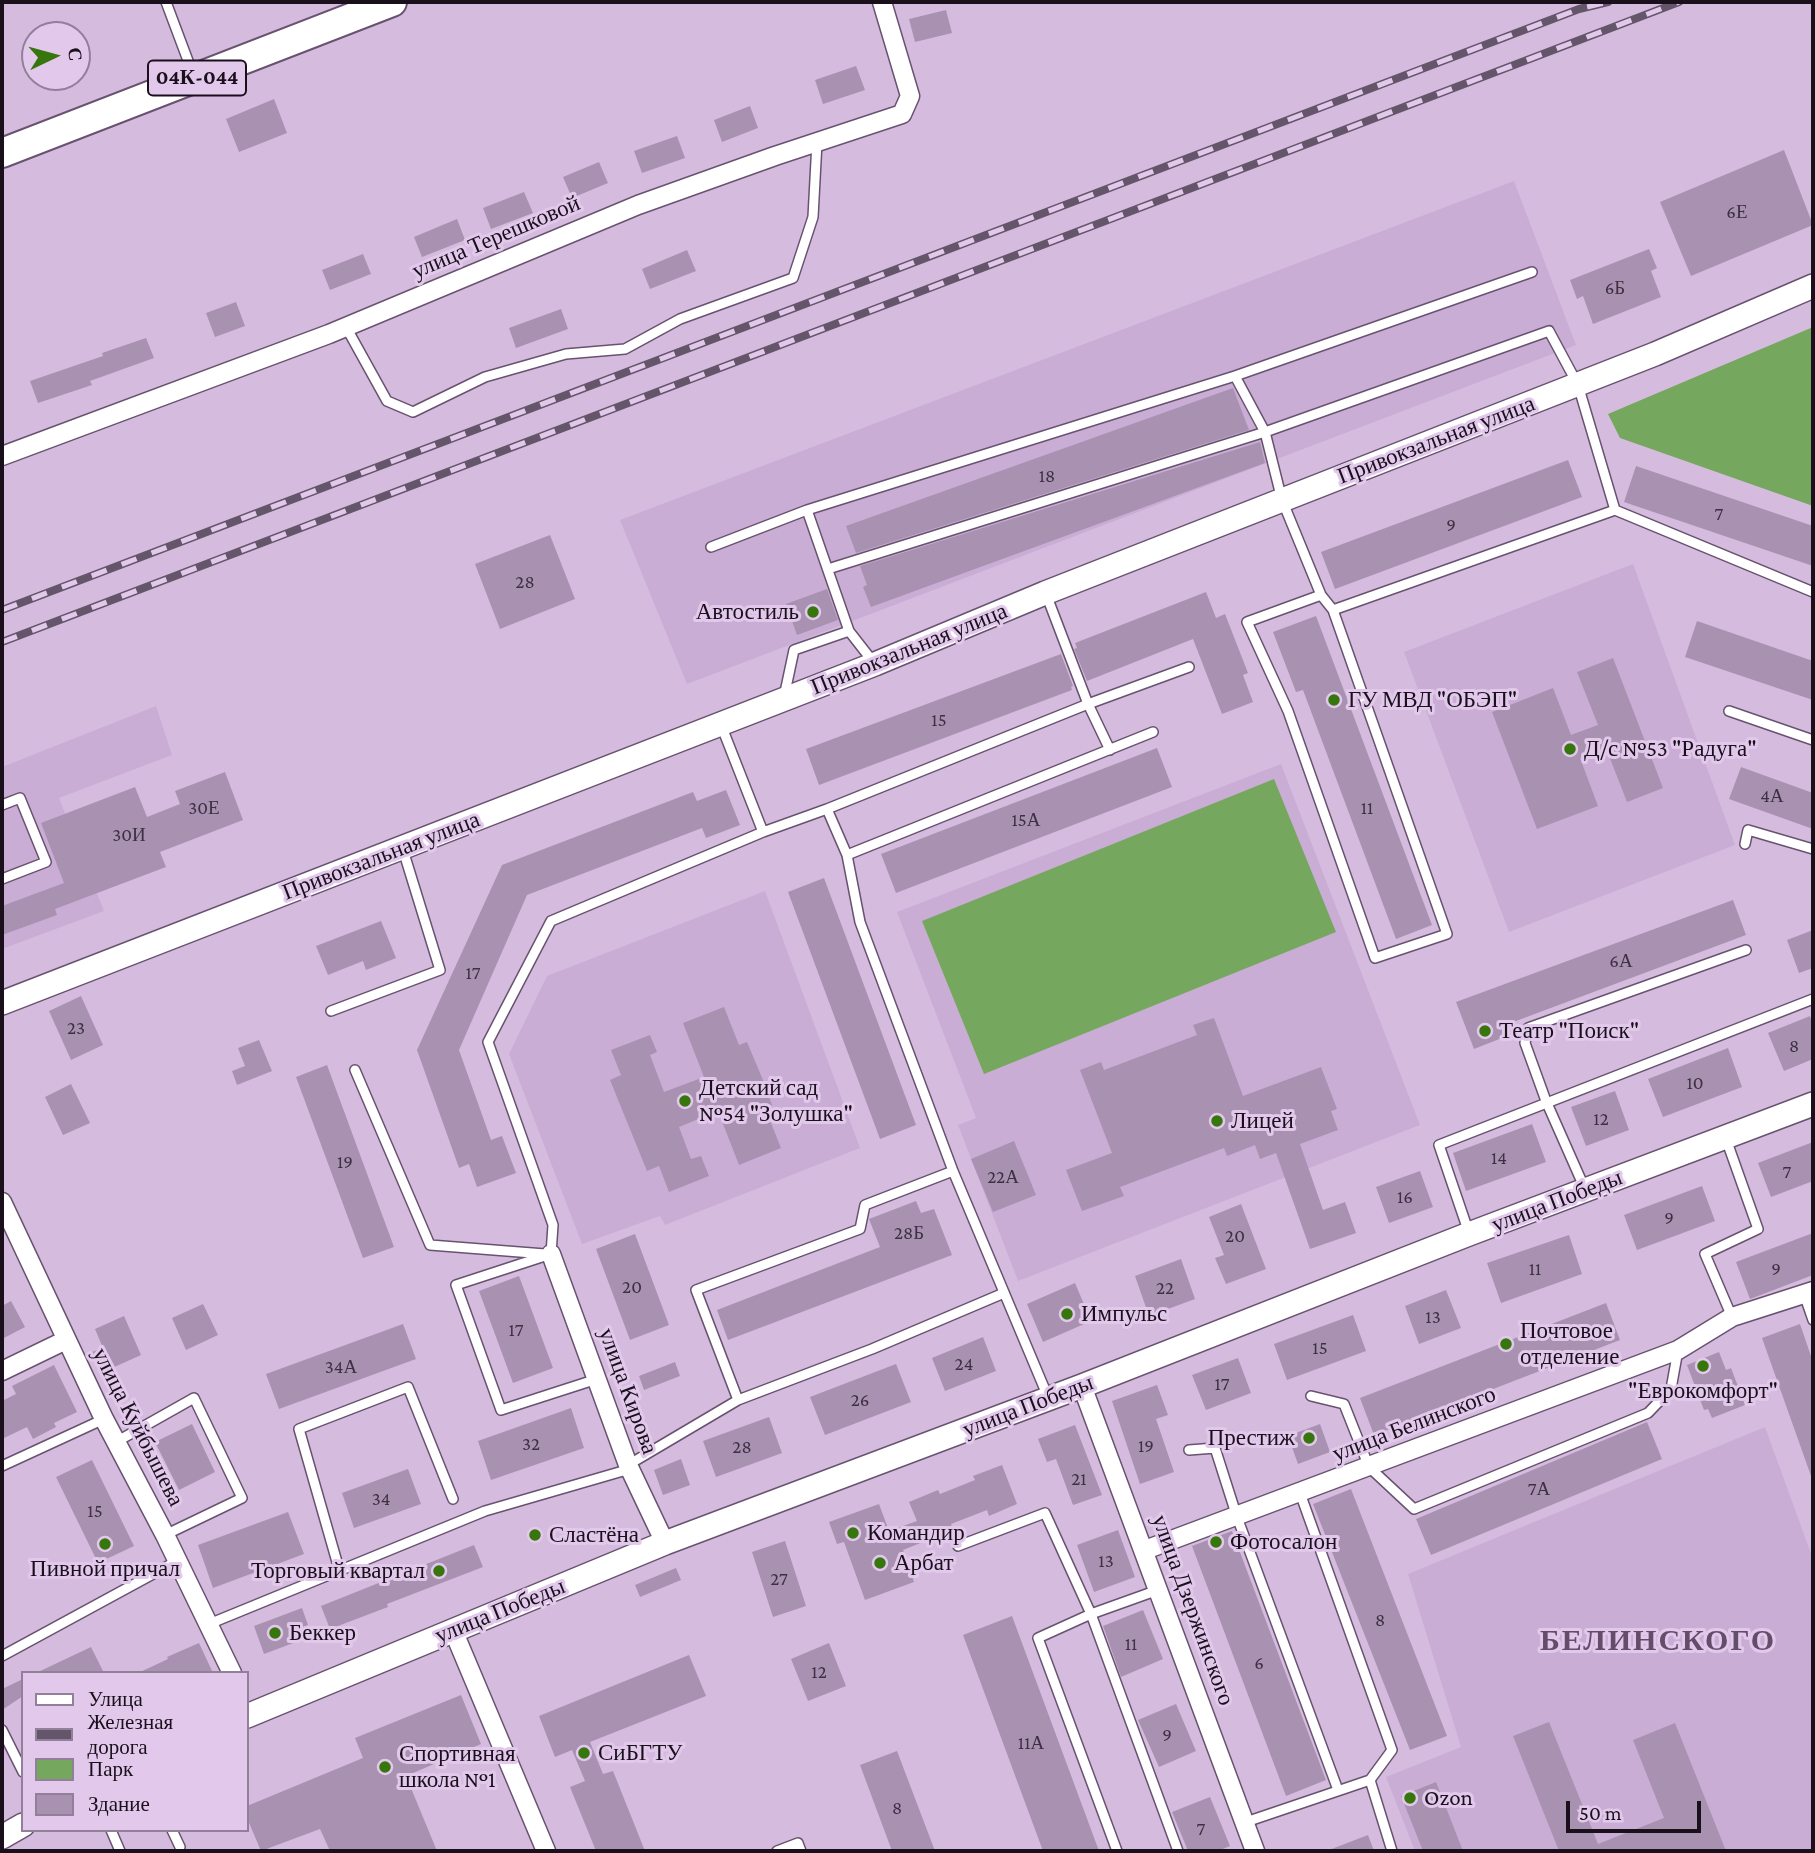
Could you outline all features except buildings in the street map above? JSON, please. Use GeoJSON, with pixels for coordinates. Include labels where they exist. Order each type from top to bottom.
{"type":"FeatureCollection","features":[{"type":"Feature","properties":{"kind":"main road","name":"04К-044"},"geometry":{"type":"LineString","coordinates":[[2,153],[393,2]]}},
{"type":"Feature","properties":{"kind":"street","name":"улица Терешковой"},"geometry":{"type":"LineString","coordinates":[[2,456],[346,327],[638,205],[902,114],[910,96],[882,2]]}},
{"type":"Feature","properties":{"kind":"street","name":"Привокзальная улица"},"geometry":{"type":"LineString","coordinates":[[2,1003],[875,664],[1045,593],[1578,385],[1813,286]]}},
{"type":"Feature","properties":{"kind":"street","name":"улица Победы"},"geometry":{"type":"LineString","coordinates":[[248,1712],[666,1543],[1083,1386],[1469,1234],[1813,1104]]}},
{"type":"Feature","properties":{"kind":"street","name":"улица Куйбышева"},"geometry":{"type":"LineString","coordinates":[[2,1202],[104,1419],[165,1535],[231,1671]]}},
{"type":"Feature","properties":{"kind":"street","name":"улица Кирова"},"geometry":{"type":"LineString","coordinates":[[551,1254],[628,1465],[666,1543]]}},
{"type":"Feature","properties":{"kind":"street","name":"улица Белинского"},"geometry":{"type":"LineString","coordinates":[[1145,1550],[1678,1350],[1732,1317],[1809,1292]]}},
{"type":"Feature","properties":{"kind":"street"},"geometry":{"type":"LineString","coordinates":[[2,1371],[66,1339]]}},
{"type":"Feature","properties":{"kind":"street","name":"улица Дзержинского"},"geometry":{"type":"LineString","coordinates":[[1083,1386],[1255,1851]]}},
{"type":"Feature","properties":{"kind":"street"},"geometry":{"type":"LineString","coordinates":[[453,1630],[546,1851]]}},
{"type":"Feature","properties":{"kind":"street"},"geometry":{"type":"LineString","coordinates":[[2,1837],[21,1826]]}},
{"type":"Feature","properties":{"kind":"lane"},"geometry":{"type":"LineString","coordinates":[[166,2],[194,79]]}},
{"type":"Feature","properties":{"kind":"lane"},"geometry":{"type":"LineString","coordinates":[[346,327],[387,401],[413,412],[485,377],[566,354],[625,349],[680,319],[793,278],[813,217],[817,142]]}},
{"type":"Feature","properties":{"kind":"lane"},"geometry":{"type":"LineString","coordinates":[[711,547],[807,510],[1235,376],[1532,272]]}},
{"type":"Feature","properties":{"kind":"lane"},"geometry":{"type":"LineString","coordinates":[[828,569],[1265,432],[1549,331],[1578,385],[1615,509]]}},
{"type":"Feature","properties":{"kind":"lane"},"geometry":{"type":"LineString","coordinates":[[1235,376],[1265,432],[1282,500],[1321,595],[1333,610],[1447,934],[1375,958],[1288,711],[1247,621],[1321,595]]}},
{"type":"Feature","properties":{"kind":"lane"},"geometry":{"type":"LineString","coordinates":[[1333,610],[1615,509],[1813,592]]}},
{"type":"Feature","properties":{"kind":"lane"},"geometry":{"type":"LineString","coordinates":[[807,510],[849,631],[875,664]]}},
{"type":"Feature","properties":{"kind":"lane"},"geometry":{"type":"LineString","coordinates":[[1045,593],[1087,704],[1110,750]]}},
{"type":"Feature","properties":{"kind":"lane"},"geometry":{"type":"LineString","coordinates":[[784,699],[794,650],[849,631]]}},
{"type":"Feature","properties":{"kind":"lane"},"geometry":{"type":"LineString","coordinates":[[551,1254],[553,1225],[488,1042],[551,921],[763,832],[827,809],[1087,704],[1189,667]]}},
{"type":"Feature","properties":{"kind":"lane"},"geometry":{"type":"LineString","coordinates":[[1729,711],[1813,740]]}},
{"type":"Feature","properties":{"kind":"lane"},"geometry":{"type":"LineString","coordinates":[[721,724],[763,832]]}},
{"type":"Feature","properties":{"kind":"lane"},"geometry":{"type":"LineString","coordinates":[[847,855],[1153,732]]}},
{"type":"Feature","properties":{"kind":"lane"},"geometry":{"type":"LineString","coordinates":[[2,805],[20,798],[46,862],[2,879]]}},
{"type":"Feature","properties":{"kind":"lane"},"geometry":{"type":"LineString","coordinates":[[827,809],[847,855],[860,922],[953,1171],[1049,1398]]}},
{"type":"Feature","properties":{"kind":"lane"},"geometry":{"type":"LineString","coordinates":[[1745,844],[1748,830],[1813,849]]}},
{"type":"Feature","properties":{"kind":"lane"},"geometry":{"type":"LineString","coordinates":[[331,1011],[440,970],[403,848]]}},
{"type":"Feature","properties":{"kind":"lane"},"geometry":{"type":"LineString","coordinates":[[1585,1190],[1546,1101],[1525,1043],[1528,1028],[1746,950]]}},
{"type":"Feature","properties":{"kind":"lane"},"geometry":{"type":"LineString","coordinates":[[1469,1234],[1439,1145],[1813,999]]}},
{"type":"Feature","properties":{"kind":"lane"},"geometry":{"type":"LineString","coordinates":[[355,1070],[430,1245],[551,1254]]}},
{"type":"Feature","properties":{"kind":"lane"},"geometry":{"type":"LineString","coordinates":[[1725,1138],[1758,1228],[1705,1254],[1732,1317]]}},
{"type":"Feature","properties":{"kind":"lane"},"geometry":{"type":"LineString","coordinates":[[738,1400],[696,1290],[860,1229],[865,1205],[953,1171]]}},
{"type":"Feature","properties":{"kind":"lane"},"geometry":{"type":"LineString","coordinates":[[551,1254],[456,1285],[501,1410],[598,1379]]}},
{"type":"Feature","properties":{"kind":"lane"},"geometry":{"type":"LineString","coordinates":[[1809,1292],[1813,1320]]}},
{"type":"Feature","properties":{"kind":"lane"},"geometry":{"type":"LineString","coordinates":[[209,1624],[485,1511],[623,1471],[628,1465],[738,1400],[872,1349],[1004,1293]]}},
{"type":"Feature","properties":{"kind":"lane"},"geometry":{"type":"LineString","coordinates":[[1311,1396],[1344,1404],[1369,1467],[1414,1509],[1648,1413],[1671,1389],[1678,1350]]}},
{"type":"Feature","properties":{"kind":"lane"},"geometry":{"type":"LineString","coordinates":[[339,1569],[299,1429],[408,1387],[453,1499]]}},
{"type":"Feature","properties":{"kind":"lane"},"geometry":{"type":"LineString","coordinates":[[116,1442],[194,1398],[242,1498],[165,1535]]}},
{"type":"Feature","properties":{"kind":"lane"},"geometry":{"type":"LineString","coordinates":[[2,1466],[104,1419]]}},
{"type":"Feature","properties":{"kind":"lane"},"geometry":{"type":"LineString","coordinates":[[1189,1450],[1215,1448],[1237,1517],[1338,1790]]}},
{"type":"Feature","properties":{"kind":"lane"},"geometry":{"type":"LineString","coordinates":[[1245,1822],[1370,1780],[1392,1750],[1300,1493]]}},
{"type":"Feature","properties":{"kind":"lane"},"geometry":{"type":"LineString","coordinates":[[958,1546],[1045,1513],[1091,1614],[1178,1851]]}},
{"type":"Feature","properties":{"kind":"lane"},"geometry":{"type":"LineString","coordinates":[[2,1656],[177,1561]]}},
{"type":"Feature","properties":{"kind":"lane"},"geometry":{"type":"LineString","coordinates":[[1117,1851],[1038,1638],[1091,1614],[1158,1590]]}},
{"type":"Feature","properties":{"kind":"lane"},"geometry":{"type":"LineString","coordinates":[[2,1730],[21,1768]]}},
{"type":"Feature","properties":{"kind":"lane"},"geometry":{"type":"LineString","coordinates":[[1370,1780],[1392,1851]]}},
{"type":"Feature","properties":{"kind":"lane"},"geometry":{"type":"LineString","coordinates":[[112,1832],[120,1851]]}},
{"type":"Feature","properties":{"kind":"lane"},"geometry":{"type":"LineString","coordinates":[[173,1832],[180,1847]]}},
{"type":"Feature","properties":{"kind":"lane"},"geometry":{"type":"LineString","coordinates":[[777,1851],[798,1843],[802,1851]]}},
{"type":"Feature","properties":{"kind":"shaded area"},"geometry":{"type":"Polygon","coordinates":[[[1514,181],[1576,345],[687,684],[620,520],[1514,181]]]}},
{"type":"Feature","properties":{"kind":"shaded area","name":"Д/с №53 \"Радуга\""},"geometry":{"type":"Polygon","coordinates":[[[1633,564],[1735,845],[1509,932],[1404,652],[1633,564]]]}},
{"type":"Feature","properties":{"kind":"shaded area"},"geometry":{"type":"Polygon","coordinates":[[[156,706],[172,755],[59,798],[104,911],[2,949],[2,767],[156,706]]]}},
{"type":"Feature","properties":{"kind":"shaded area"},"geometry":{"type":"Polygon","coordinates":[[[1281,764],[1420,1125],[1018,1281],[958,1125],[976,1118],[897,912],[1281,764]]]}},
{"type":"Feature","properties":{"kind":"shaded area","name":"Детский сад №54 \"Золушка\""},"geometry":{"type":"Polygon","coordinates":[[[765,891],[860,1148],[665,1225],[660,1216],[582,1244],[509,1054],[547,976],[765,891]]]}},
{"type":"Feature","properties":{"kind":"shaded area"},"geometry":{"type":"Polygon","coordinates":[[[1765,1427],[1813,1559],[1813,1851],[1415,1851],[1386,1777],[1461,1747],[1408,1574],[1765,1427]]]}},
{"type":"Feature","properties":{"kind":"green space"},"geometry":{"type":"Polygon","coordinates":[[[1813,327],[1813,506],[1620,438],[1608,414],[1813,327]]]}},
{"type":"Feature","properties":{"kind":"green space"},"geometry":{"type":"Polygon","coordinates":[[[1274,779],[1336,932],[984,1074],[922,921],[1274,779]]]}},
{"type":"Feature","properties":{"kind":"railway"},"geometry":{"type":"LineString","coordinates":[[2,610],[1579,9],[1608,2]]}},
{"type":"Feature","properties":{"kind":"railway"},"geometry":{"type":"LineString","coordinates":[[2,642],[1679,2]]}},
{"type":"Feature","properties":{"kind":"place","name":"Автостиль"},"geometry":{"type":"Point","coordinates":[813,612]}},
{"type":"Feature","properties":{"kind":"place","name":"ГУ МВД \"ОБЭП\""},"geometry":{"type":"Point","coordinates":[1334,700]}},
{"type":"Feature","properties":{"kind":"place","name":"Д/с №53 \"Радуга\""},"geometry":{"type":"Point","coordinates":[1570,749]}},
{"type":"Feature","properties":{"kind":"place","name":"Театр \"Поиск\""},"geometry":{"type":"Point","coordinates":[1485,1031]}},
{"type":"Feature","properties":{"kind":"place","name":"Детский сад №54 \"Золушка\""},"geometry":{"type":"Point","coordinates":[685,1101]}},
{"type":"Feature","properties":{"kind":"place","name":"Лицей"},"geometry":{"type":"Point","coordinates":[1217,1121]}},
{"type":"Feature","properties":{"kind":"place","name":"Импульс"},"geometry":{"type":"Point","coordinates":[1067,1314]}},
{"type":"Feature","properties":{"kind":"place","name":"Почтовое отделение"},"geometry":{"type":"Point","coordinates":[1506,1344]}},
{"type":"Feature","properties":{"kind":"place","name":"\"Еврокомфорт\""},"geometry":{"type":"Point","coordinates":[1703,1366]}},
{"type":"Feature","properties":{"kind":"place","name":"Престиж"},"geometry":{"type":"Point","coordinates":[1309,1438]}},
{"type":"Feature","properties":{"kind":"place","name":"Командир"},"geometry":{"type":"Point","coordinates":[853,1533]}},
{"type":"Feature","properties":{"kind":"place","name":"Сластёна"},"geometry":{"type":"Point","coordinates":[535,1535]}},
{"type":"Feature","properties":{"kind":"place","name":"Фотосалон"},"geometry":{"type":"Point","coordinates":[1216,1542]}},
{"type":"Feature","properties":{"kind":"place","name":"Пивной причал"},"geometry":{"type":"Point","coordinates":[105,1544]}},
{"type":"Feature","properties":{"kind":"place","name":"Арбат"},"geometry":{"type":"Point","coordinates":[880,1563]}},
{"type":"Feature","properties":{"kind":"place","name":"Торговый квартал"},"geometry":{"type":"Point","coordinates":[439,1571]}},
{"type":"Feature","properties":{"kind":"place","name":"Беккер"},"geometry":{"type":"Point","coordinates":[275,1633]}},
{"type":"Feature","properties":{"kind":"place","name":"СиБГТУ"},"geometry":{"type":"Point","coordinates":[584,1753]}},
{"type":"Feature","properties":{"kind":"place","name":"Спортивная школа №1"},"geometry":{"type":"Point","coordinates":[385,1767]}},
{"type":"Feature","properties":{"kind":"place","name":"Ozon"},"geometry":{"type":"Point","coordinates":[1410,1798]}},
{"type":"Feature","properties":{"kind":"district","name":"БЕЛИНСКОГО"},"geometry":{"type":"Point","coordinates":[1658,1641]}}]}
